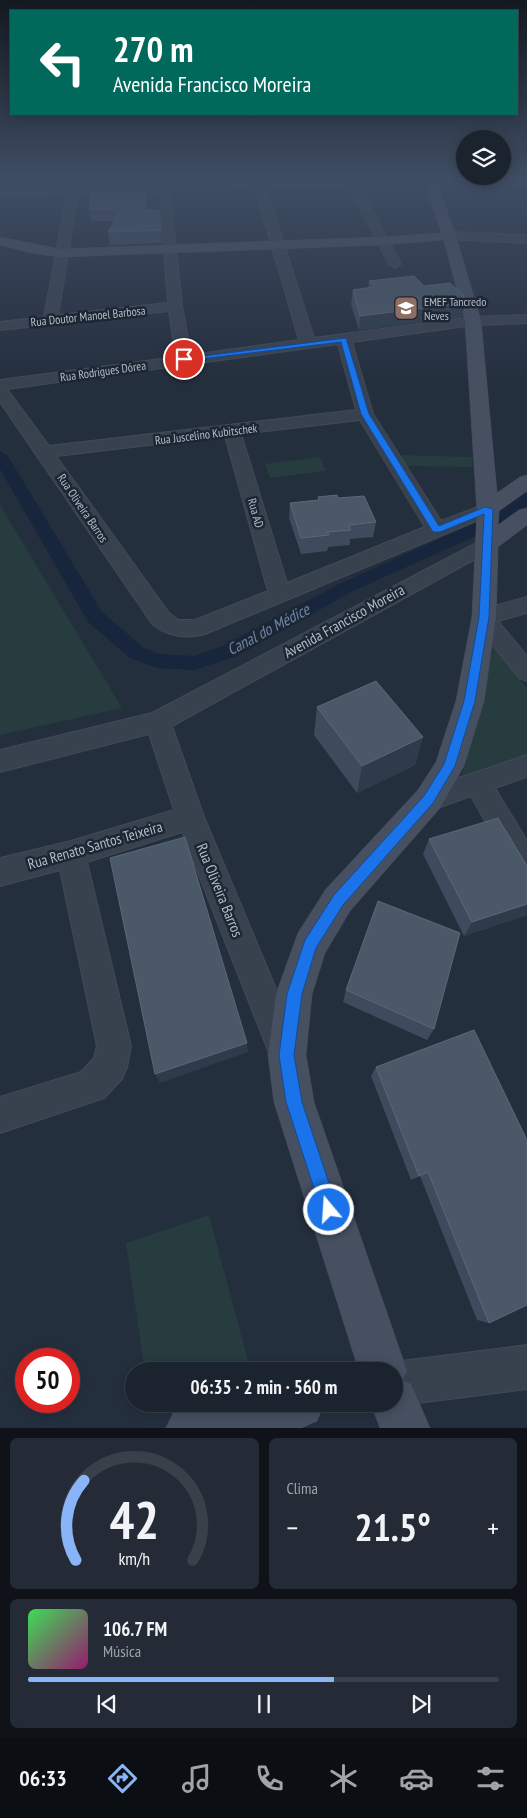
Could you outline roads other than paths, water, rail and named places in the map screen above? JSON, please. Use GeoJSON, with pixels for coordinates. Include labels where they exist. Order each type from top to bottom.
{"type":"FeatureCollection","features":[{"type":"Feature","properties":{"kind":"main road"},"geometry":{"type":"LineString","coordinates":[[22,247],[60,253],[222,247]]}},
{"type":"Feature","properties":{"kind":"main road"},"geometry":{"type":"LineString","coordinates":[[380,1362],[294,1102],[286,1055],[294,994],[310,945],[338,900],[429,799],[449,766],[470,701],[484,619],[488,526],[473,322],[452,247]]}},
{"type":"Feature","properties":{"kind":"main road","name":"Avenida Francisco Moreira"},"geometry":{"type":"LineString","coordinates":[[488,526],[527,481]]}},
{"type":"Feature","properties":{"kind":"main road","name":"Avenida Francisco Moreira"},"geometry":{"type":"LineString","coordinates":[[488,526],[527,515]]}},
{"type":"Feature","properties":{"kind":"main road"},"geometry":{"type":"LineString","coordinates":[[191,1428],[264,1412]]}},
{"type":"Feature","properties":{"kind":"main road"},"geometry":{"type":"LineString","coordinates":[[398,1412],[405,1428]]}},
{"type":"Feature","properties":{"kind":"street"},"geometry":{"type":"LineString","coordinates":[[50,320],[61,247]]}},
{"type":"Feature","properties":{"kind":"street"},"geometry":{"type":"LineString","coordinates":[[279,247],[308,344]]}},
{"type":"Feature","properties":{"kind":"street"},"geometry":{"type":"LineString","coordinates":[[385,247],[394,264]]}},
{"type":"Feature","properties":{"kind":"street"},"geometry":{"type":"LineString","coordinates":[[171,249],[175,306],[184,359]]}},
{"type":"Feature","properties":{"kind":"street","name":"Rua Doutor Manoel Barbosa"},"geometry":{"type":"LineString","coordinates":[[0,326],[175,306]]}},
{"type":"Feature","properties":{"kind":"street","name":"Rua Rodrigues Dórea"},"geometry":{"type":"LineString","coordinates":[[0,385],[473,322],[509,320],[524,326]]}},
{"type":"Feature","properties":{"kind":"street"},"geometry":{"type":"LineString","coordinates":[[344,340],[365,414],[437,530]]}},
{"type":"Feature","properties":{"kind":"street","name":"Rua Oliveira Barros"},"geometry":{"type":"LineString","coordinates":[[0,390],[46,452],[90,520],[161,619],[174,628],[197,628]]}},
{"type":"Feature","properties":{"kind":"street","name":"Rua Juscelino Kubitschek"},"geometry":{"type":"LineString","coordinates":[[46,452],[365,414]]}},
{"type":"Feature","properties":{"kind":"street","name":"Rua AD"},"geometry":{"type":"LineString","coordinates":[[232,431],[280,595]]}},
{"type":"Feature","properties":{"kind":"street","name":"Avenida Francisco Moreira"},"geometry":{"type":"LineString","coordinates":[[197,628],[437,530],[488,526]]}},
{"type":"Feature","properties":{"kind":"street","name":"Avenida Francisco Moreira"},"geometry":{"type":"LineString","coordinates":[[0,761],[158,722],[488,526]]}},
{"type":"Feature","properties":{"kind":"street"},"geometry":{"type":"LineString","coordinates":[[527,605],[484,619],[527,672]]}},
{"type":"Feature","properties":{"kind":"street","name":"Rua Oliveira Barros"},"geometry":{"type":"LineString","coordinates":[[158,722],[190,817],[286,1055]]}},
{"type":"Feature","properties":{"kind":"street"},"geometry":{"type":"LineString","coordinates":[[429,799],[527,766]]}},
{"type":"Feature","properties":{"kind":"street"},"geometry":{"type":"LineString","coordinates":[[477,783],[527,868]]}},
{"type":"Feature","properties":{"kind":"street","name":"Rua Renato Santos Teixeira"},"geometry":{"type":"LineString","coordinates":[[0,872],[71,854],[190,817]]}},
{"type":"Feature","properties":{"kind":"street","name":"Rua Renato Santos Teixeira"},"geometry":{"type":"LineString","coordinates":[[0,1115],[92,1086],[110,1067],[114,1046],[71,854]]}},
{"type":"Feature","properties":{"kind":"street"},"geometry":{"type":"LineString","coordinates":[[403,1383],[527,1367]]}},
{"type":"Feature","properties":{"kind":"waterway","name":"Canal do Médice"},"geometry":{"type":"LineString","coordinates":[[0,456],[95,617],[137,653],[157,661],[194,663],[230,651],[345,588],[503,517],[527,498]]}},
{"type":"Feature","properties":{"kind":"place","name":"EMEF Tancredo Neves"},"geometry":{"type":"Point","coordinates":[406,308]}}]}
